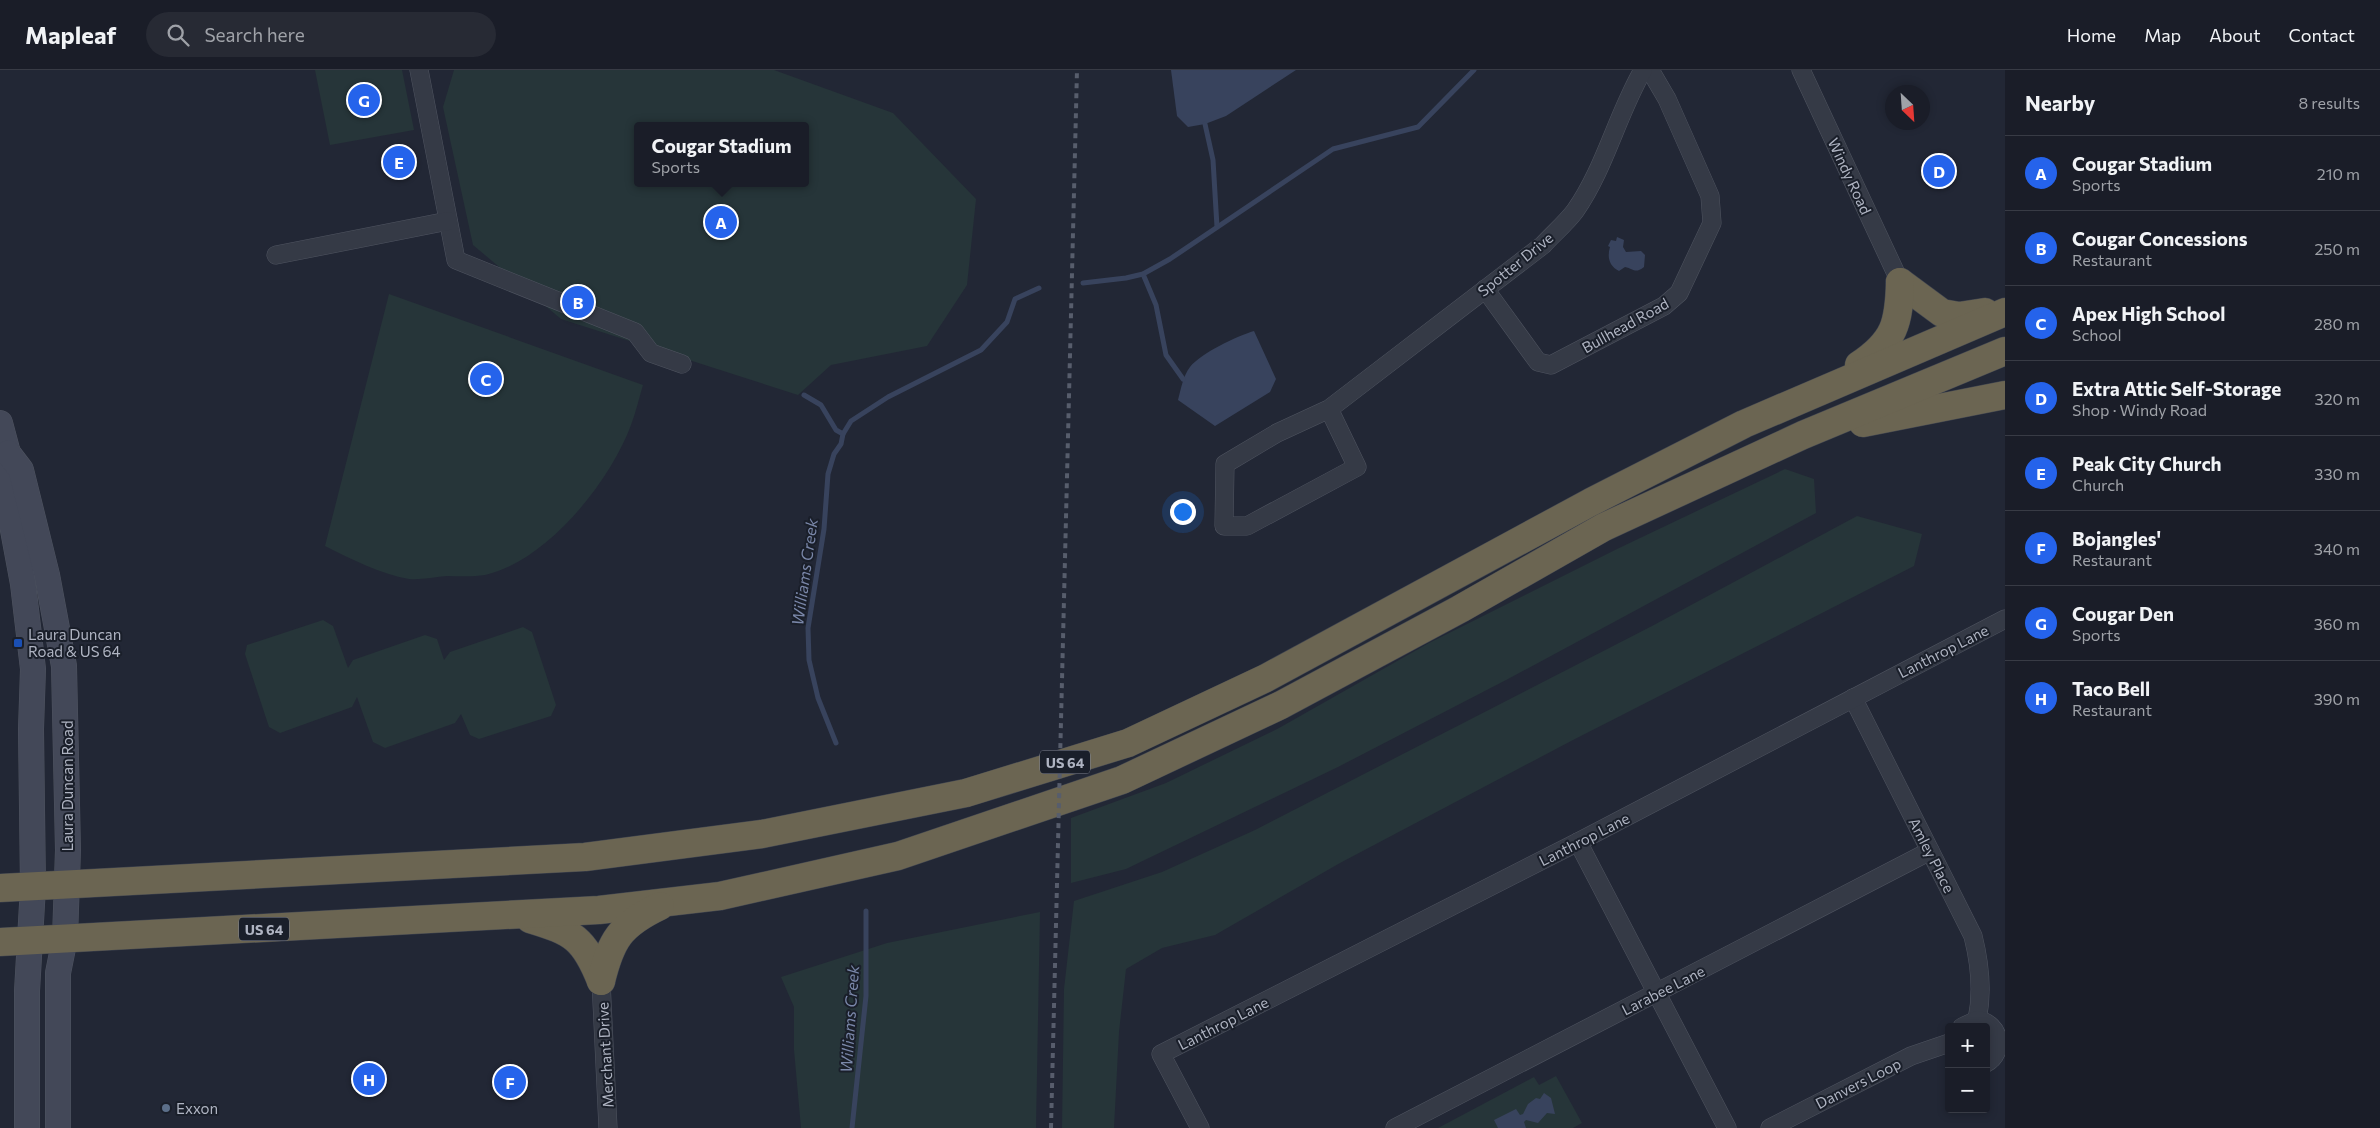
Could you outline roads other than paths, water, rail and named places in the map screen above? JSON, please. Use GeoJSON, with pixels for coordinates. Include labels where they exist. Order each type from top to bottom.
{"type":"FeatureCollection","features":[{"type":"Feature","properties":{"kind":"highway"},"geometry":{"type":"LineString","coordinates":[[1900,282],[1934,308],[1950,316],[2005,310]]}},
{"type":"Feature","properties":{"kind":"highway"},"geometry":{"type":"LineString","coordinates":[[1828,387],[1864,362],[1886,342],[1897,320],[1900,282]]}},
{"type":"Feature","properties":{"kind":"highway","name":"US 64"},"geometry":{"type":"LineString","coordinates":[[0,888],[585,857],[762,834],[966,793],[1128,743],[1266,678],[1590,502],[1744,424],[2005,310]]}},
{"type":"Feature","properties":{"kind":"highway","name":"US 64"},"geometry":{"type":"LineString","coordinates":[[0,942],[599,910],[720,896],[898,856],[1122,780],[1281,705],[1460,609],[1604,527],[1803,435],[2005,351]]}},
{"type":"Feature","properties":{"kind":"highway"},"geometry":{"type":"LineString","coordinates":[[1803,435],[2005,395]]}},
{"type":"Feature","properties":{"kind":"highway"},"geometry":{"type":"LineString","coordinates":[[601,981],[608,953],[621,932],[639,917],[670,901]]}},
{"type":"Feature","properties":{"kind":"highway"},"geometry":{"type":"LineString","coordinates":[[517,915],[560,928],[570,934],[588,952],[601,981]]}},
{"type":"Feature","properties":{"kind":"street"},"geometry":{"type":"LineString","coordinates":[[419,70],[456,260],[635,332],[651,353],[682,364]]}},
{"type":"Feature","properties":{"kind":"street","name":"Spotter Drive"},"geometry":{"type":"LineString","coordinates":[[1328,409],[1357,467],[1247,526],[1224,526],[1225,464],[1277,434],[1328,409],[1543,244],[1574,213],[1590,187],[1633,88],[1643,70]]}},
{"type":"Feature","properties":{"kind":"street","name":"Bullhead Road"},"geometry":{"type":"LineString","coordinates":[[1485,289],[1538,362],[1551,365],[1664,306],[1680,293],[1712,223],[1710,196],[1667,99],[1650,70]]}},
{"type":"Feature","properties":{"kind":"street","name":"Windy Road"},"geometry":{"type":"LineString","coordinates":[[1801,70],[1900,282]]}},
{"type":"Feature","properties":{"kind":"street"},"geometry":{"type":"LineString","coordinates":[[276,255],[448,221]]}},
{"type":"Feature","properties":{"kind":"street","name":"Laura Duncan Road"},"geometry":{"type":"LineString","coordinates":[[0,423],[8,453],[21,470],[41,551],[64,666],[67,738],[67,884],[65,938],[58,973],[58,1128]]}},
{"type":"Feature","properties":{"kind":"street","name":"Laura Duncan Road"},"geometry":{"type":"LineString","coordinates":[[8,453],[3,476],[13,528],[34,669],[31,729],[33,887],[26,991],[28,1128]]}},
{"type":"Feature","properties":{"kind":"street"},"geometry":{"type":"LineString","coordinates":[[13,528],[31,538],[41,551]]}},
{"type":"Feature","properties":{"kind":"street","name":"Lanthrop Lane"},"geometry":{"type":"LineString","coordinates":[[1200,1128],[1161,1054],[1578,842],[2005,620]]}},
{"type":"Feature","properties":{"kind":"street","name":"Amley Place"},"geometry":{"type":"LineString","coordinates":[[1853,698],[1973,936],[1979,962],[1980,1005],[1970,1023]]}},
{"type":"Feature","properties":{"kind":"street"},"geometry":{"type":"LineString","coordinates":[[1578,842],[1727,1128]]}},
{"type":"Feature","properties":{"kind":"street","name":"Larabee Lane"},"geometry":{"type":"LineString","coordinates":[[1395,1128],[1930,852]]}},
{"type":"Feature","properties":{"kind":"street","name":"Merchant Drive"},"geometry":{"type":"LineString","coordinates":[[601,981],[608,1128]]}},
{"type":"Feature","properties":{"kind":"street"},"geometry":{"type":"LineString","coordinates":[[1990,1024],[1996,1029],[2002,1047],[1996,1056],[1990,1060]]}},
{"type":"Feature","properties":{"kind":"street","name":"Danvers Loop"},"geometry":{"type":"LineString","coordinates":[[1770,1128],[1910,1056],[1945,1044]]}},
{"type":"Feature","properties":{"kind":"water"},"geometry":{"type":"Polygon","coordinates":[[[1171,70],[1296,70],[1226,116],[1205,124],[1188,127],[1177,116],[1171,70]]]}},
{"type":"Feature","properties":{"kind":"water"},"geometry":{"type":"Polygon","coordinates":[[[1617,237],[1624,240],[1623,247],[1626,252],[1641,251],[1645,255],[1644,267],[1636,271],[1625,267],[1619,271],[1613,267],[1610,261],[1610,247],[1608,246],[1611,240],[1616,241],[1617,237]]]}},
{"type":"Feature","properties":{"kind":"water"},"geometry":{"type":"Polygon","coordinates":[[[1254,331],[1276,379],[1270,392],[1215,426],[1178,400],[1182,383],[1190,367],[1202,356],[1229,341],[1254,331]]]}},
{"type":"Feature","properties":{"kind":"water"},"geometry":{"type":"Polygon","coordinates":[[[1544,1093],[1551,1098],[1555,1114],[1547,1113],[1538,1123],[1526,1120],[1524,1122],[1526,1128],[1498,1128],[1494,1120],[1516,1109],[1520,1115],[1523,1114],[1528,1104],[1536,1098],[1540,1099],[1544,1093]]]}},
{"type":"Feature","properties":{"kind":"waterway"},"geometry":{"type":"LineString","coordinates":[[1083,283],[1143,274],[1170,259],[1333,149],[1418,127],[1474,70]]}},
{"type":"Feature","properties":{"kind":"waterway"},"geometry":{"type":"LineString","coordinates":[[1205,124],[1213,160],[1217,227]]}},
{"type":"Feature","properties":{"kind":"waterway"},"geometry":{"type":"LineString","coordinates":[[1143,274],[1156,305],[1166,355],[1183,379]]}},
{"type":"Feature","properties":{"kind":"waterway","name":"Williams Creek"},"geometry":{"type":"LineString","coordinates":[[836,743],[818,698],[809,660],[808,628],[824,529],[828,474],[834,454],[841,444],[843,434],[851,421],[888,397],[981,350],[1007,322],[1015,299],[1039,288]]}},
{"type":"Feature","properties":{"kind":"waterway","name":"Williams Creek"},"geometry":{"type":"LineString","coordinates":[[804,395],[821,405],[836,430],[843,434]]}},
{"type":"Feature","properties":{"kind":"waterway","name":"Williams Creek"},"geometry":{"type":"LineString","coordinates":[[852,1128],[866,996],[866,911]]}},
{"type":"Feature","properties":{"kind":"railway"},"geometry":{"type":"LineString","coordinates":[[1051,1128],[1077,70]]}},
{"type":"Feature","properties":{"kind":"place","name":"Cougar Den"},"geometry":{"type":"Point","coordinates":[364,100]}},
{"type":"Feature","properties":{"kind":"place","name":"Peak City Church"},"geometry":{"type":"Point","coordinates":[399,162]}},
{"type":"Feature","properties":{"kind":"place","name":"Extra Attic Self-Storage"},"geometry":{"type":"Point","coordinates":[1939,171]}},
{"type":"Feature","properties":{"kind":"place","name":"Cougar Stadium"},"geometry":{"type":"Point","coordinates":[721,222]}},
{"type":"Feature","properties":{"kind":"place","name":"Cougar Concessions"},"geometry":{"type":"Point","coordinates":[578,302]}},
{"type":"Feature","properties":{"kind":"place","name":"Apex High School"},"geometry":{"type":"Point","coordinates":[486,379]}},
{"type":"Feature","properties":{"kind":"place","name":"Laura Duncan Road & US 64"},"geometry":{"type":"Point","coordinates":[18,643]}},
{"type":"Feature","properties":{"kind":"place","name":"Taco Bell"},"geometry":{"type":"Point","coordinates":[369,1079]}},
{"type":"Feature","properties":{"kind":"place","name":"Bojangles'"},"geometry":{"type":"Point","coordinates":[510,1082]}},
{"type":"Feature","properties":{"kind":"place","name":"Exxon"},"geometry":{"type":"Point","coordinates":[166,1108]}}]}
